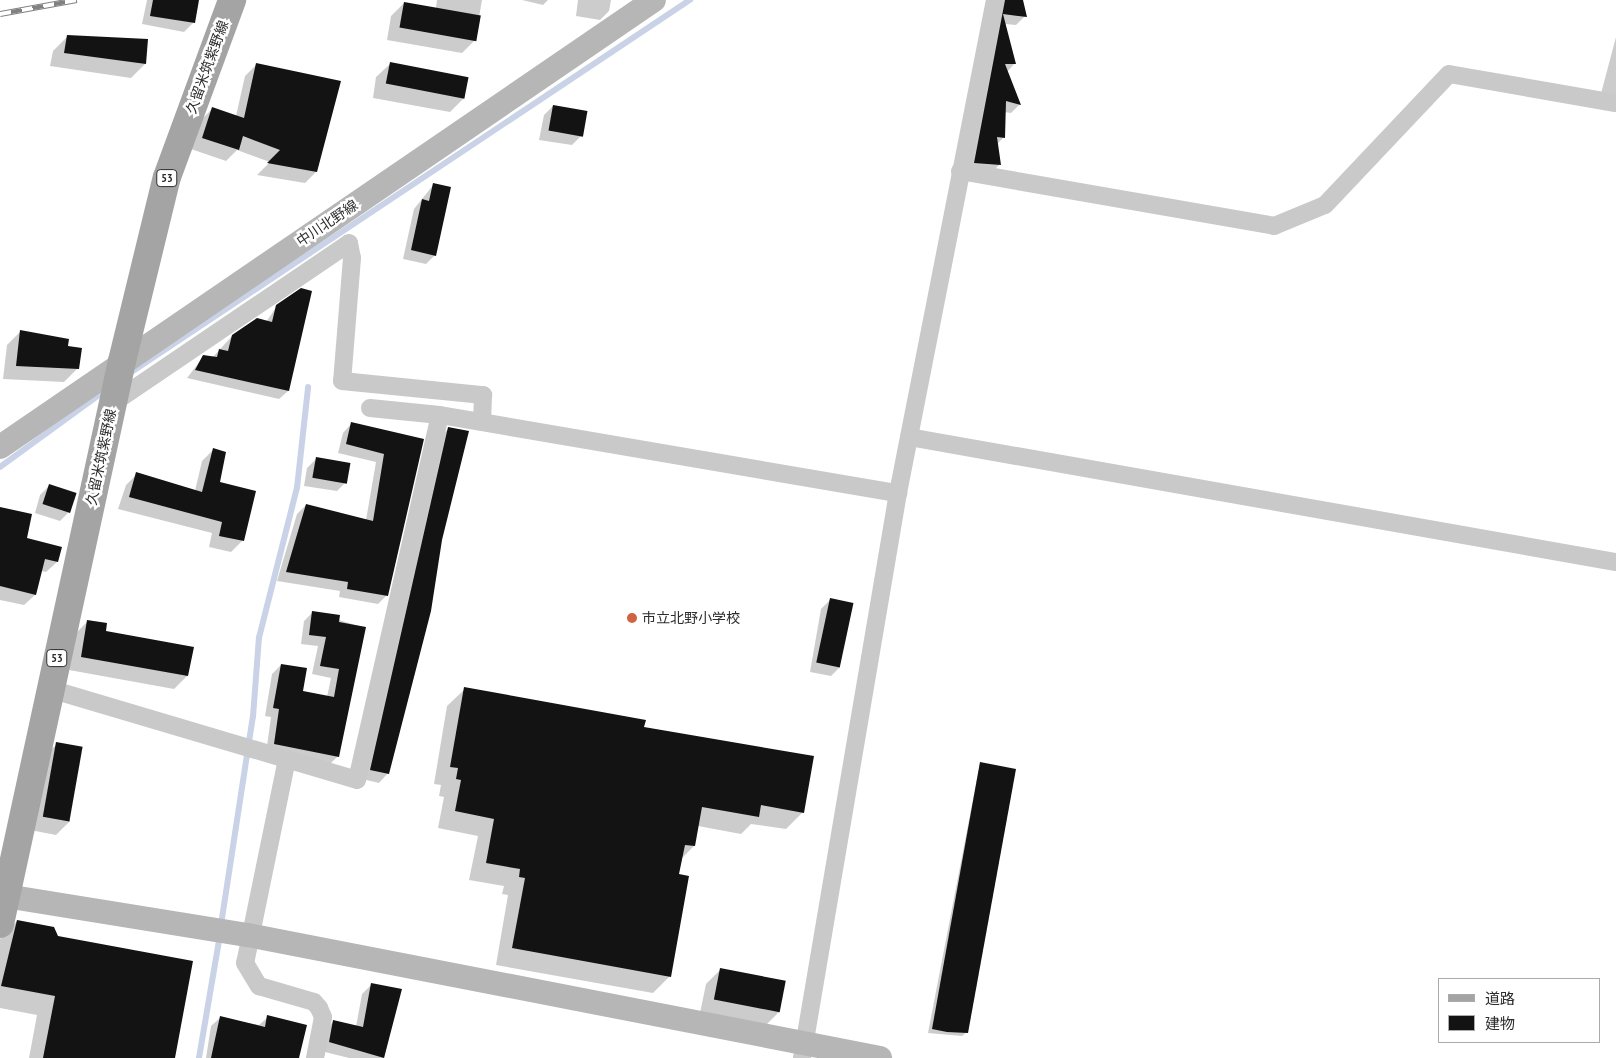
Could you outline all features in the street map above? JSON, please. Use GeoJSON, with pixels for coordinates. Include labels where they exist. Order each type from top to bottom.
{"type":"FeatureCollection","features":[{"type":"Feature","properties":{"kind":"main road","name":"久留米筑紫野線"},"geometry":{"type":"LineString","coordinates":[[0,924],[3,895],[114,397],[167,177],[232,0]]}},
{"type":"Feature","properties":{"kind":"street","name":"中川北野線"},"geometry":{"type":"LineString","coordinates":[[0,447],[654,0]]}},
{"type":"Feature","properties":{"kind":"street"},"geometry":{"type":"LineString","coordinates":[[803,1052],[898,493],[995,0]]}},
{"type":"Feature","properties":{"kind":"street"},"geometry":{"type":"LineString","coordinates":[[960,171],[1274,226],[1325,204],[1449,74],[1616,103]]}},
{"type":"Feature","properties":{"kind":"street"},"geometry":{"type":"LineString","coordinates":[[114,397],[348,243],[352,258],[342,381],[483,396],[482,422]]}},
{"type":"Feature","properties":{"kind":"street"},"geometry":{"type":"LineString","coordinates":[[370,408],[440,415],[898,493]]}},
{"type":"Feature","properties":{"kind":"street"},"geometry":{"type":"LineString","coordinates":[[50,689],[357,780],[440,415]]}},
{"type":"Feature","properties":{"kind":"street"},"geometry":{"type":"LineString","coordinates":[[909,437],[1616,562]]}},
{"type":"Feature","properties":{"kind":"street"},"geometry":{"type":"LineString","coordinates":[[288,759],[248,935],[245,964],[259,986],[314,1002],[319,1008],[323,1018],[315,1058]]}},
{"type":"Feature","properties":{"kind":"street"},"geometry":{"type":"LineString","coordinates":[[3,895],[248,935],[803,1052],[880,1058]]}},
{"type":"Feature","properties":{"kind":"building"},"geometry":{"type":"Polygon","coordinates":[[[153,0],[199,0],[195,23],[150,16],[153,0]]]}},
{"type":"Feature","properties":{"kind":"building"},"geometry":{"type":"Polygon","coordinates":[[[1005,0],[1023,0],[1027,17],[1003,14],[1016,64],[1005,64],[1021,105],[1006,101],[1005,138],[997,137],[1001,165],[974,163],[1005,0]]]}},
{"type":"Feature","properties":{"kind":"building"},"geometry":{"type":"Polygon","coordinates":[[[404,2],[481,16],[476,41],[399,28],[404,2]]]}},
{"type":"Feature","properties":{"kind":"building"},"geometry":{"type":"Polygon","coordinates":[[[67,35],[148,39],[146,64],[64,53],[67,35]]]}},
{"type":"Feature","properties":{"kind":"building"},"geometry":{"type":"Polygon","coordinates":[[[390,62],[469,77],[464,99],[386,84],[390,62]]]}},
{"type":"Feature","properties":{"kind":"building"},"geometry":{"type":"Polygon","coordinates":[[[256,63],[341,81],[317,172],[267,163],[280,150],[243,136],[239,150],[202,138],[212,107],[244,118],[256,63]]]}},
{"type":"Feature","properties":{"kind":"building"},"geometry":{"type":"Polygon","coordinates":[[[553,105],[587,111],[583,137],[548,131],[553,105]]]}},
{"type":"Feature","properties":{"kind":"building"},"geometry":{"type":"Polygon","coordinates":[[[433,183],[451,187],[436,256],[411,250],[422,199],[429,201],[433,183]]]}},
{"type":"Feature","properties":{"kind":"building"},"geometry":{"type":"Polygon","coordinates":[[[301,288],[312,291],[289,391],[195,370],[203,355],[217,357],[219,349],[228,351],[232,335],[257,318],[272,322],[276,305],[301,288]]]}},
{"type":"Feature","properties":{"kind":"building"},"geometry":{"type":"Polygon","coordinates":[[[20,330],[69,339],[68,346],[82,348],[79,369],[16,366],[20,330]]]}},
{"type":"Feature","properties":{"kind":"building"},"geometry":{"type":"Polygon","coordinates":[[[351,422],[424,439],[388,596],[347,589],[348,582],[286,572],[306,504],[373,521],[384,454],[346,444],[351,422]]]}},
{"type":"Feature","properties":{"kind":"building"},"geometry":{"type":"Polygon","coordinates":[[[448,427],[469,431],[442,540],[431,611],[389,774],[370,770],[448,427]]]}},
{"type":"Feature","properties":{"kind":"building"},"geometry":{"type":"Polygon","coordinates":[[[213,448],[226,452],[220,482],[256,491],[244,541],[219,536],[222,522],[129,497],[136,472],[202,492],[213,448]]]}},
{"type":"Feature","properties":{"kind":"building"},"geometry":{"type":"Polygon","coordinates":[[[316,457],[350,463],[347,484],[312,478],[316,457]]]}},
{"type":"Feature","properties":{"kind":"building"},"geometry":{"type":"Polygon","coordinates":[[[49,484],[77,493],[70,513],[43,504],[49,484]]]}},
{"type":"Feature","properties":{"kind":"building"},"geometry":{"type":"Polygon","coordinates":[[[0,507],[32,514],[27,538],[62,547],[58,562],[45,559],[36,595],[0,586],[0,507]]]}},
{"type":"Feature","properties":{"kind":"building"},"geometry":{"type":"Polygon","coordinates":[[[830,598],[853,603],[840,668],[816,663],[830,598]]]}},
{"type":"Feature","properties":{"kind":"building"},"geometry":{"type":"Polygon","coordinates":[[[312,611],[340,615],[339,622],[366,627],[339,757],[274,744],[279,709],[273,708],[281,664],[307,668],[303,691],[334,697],[339,669],[320,666],[326,637],[309,635],[312,611]]]}},
{"type":"Feature","properties":{"kind":"building"},"geometry":{"type":"Polygon","coordinates":[[[87,620],[107,623],[106,631],[194,647],[188,676],[81,657],[87,620]]]}},
{"type":"Feature","properties":{"kind":"building"},"geometry":{"type":"Polygon","coordinates":[[[464,687],[646,720],[644,727],[814,756],[804,813],[761,805],[759,817],[702,807],[695,846],[685,845],[679,874],[689,876],[671,977],[512,948],[525,878],[519,877],[520,869],[486,863],[494,819],[455,811],[461,780],[456,779],[458,768],[450,767],[464,687]]]}},
{"type":"Feature","properties":{"kind":"building"},"geometry":{"type":"Polygon","coordinates":[[[56,742],[83,747],[69,822],[43,817],[56,742]]]}},
{"type":"Feature","properties":{"kind":"building"},"geometry":{"type":"Polygon","coordinates":[[[980,762],[1016,769],[968,1033],[947,1032],[932,1029],[980,762]]]}},
{"type":"Feature","properties":{"kind":"building"},"geometry":{"type":"Polygon","coordinates":[[[17,920],[54,927],[58,936],[193,961],[175,1058],[43,1058],[55,996],[1,986],[17,920]]]}},
{"type":"Feature","properties":{"kind":"building"},"geometry":{"type":"Polygon","coordinates":[[[720,968],[786,981],[780,1012],[714,999],[720,968]]]}},
{"type":"Feature","properties":{"kind":"building"},"geometry":{"type":"Polygon","coordinates":[[[371,983],[402,989],[384,1058],[329,1042],[333,1020],[363,1027],[371,983]]]}},
{"type":"Feature","properties":{"kind":"building"},"geometry":{"type":"Polygon","coordinates":[[[267,1015],[307,1025],[299,1058],[211,1058],[220,1016],[265,1027],[267,1015]]]}},
{"type":"Feature","properties":{"kind":"waterway"},"geometry":{"type":"LineString","coordinates":[[130,373],[690,0]]}},
{"type":"Feature","properties":{"kind":"waterway"},"geometry":{"type":"LineString","coordinates":[[221,925],[253,717],[259,638],[297,488],[308,388]]}},
{"type":"Feature","properties":{"kind":"waterway"},"geometry":{"type":"LineString","coordinates":[[0,467],[106,390]]}},
{"type":"Feature","properties":{"kind":"waterway"},"geometry":{"type":"LineString","coordinates":[[199,1058],[220,935]]}},
{"type":"Feature","properties":{"kind":"railway"},"geometry":{"type":"LineString","coordinates":[[0,14],[77,0]]}},
{"type":"Feature","properties":{"kind":"place","name":"市立北野小学校"},"geometry":{"type":"Point","coordinates":[632,618]}}]}
